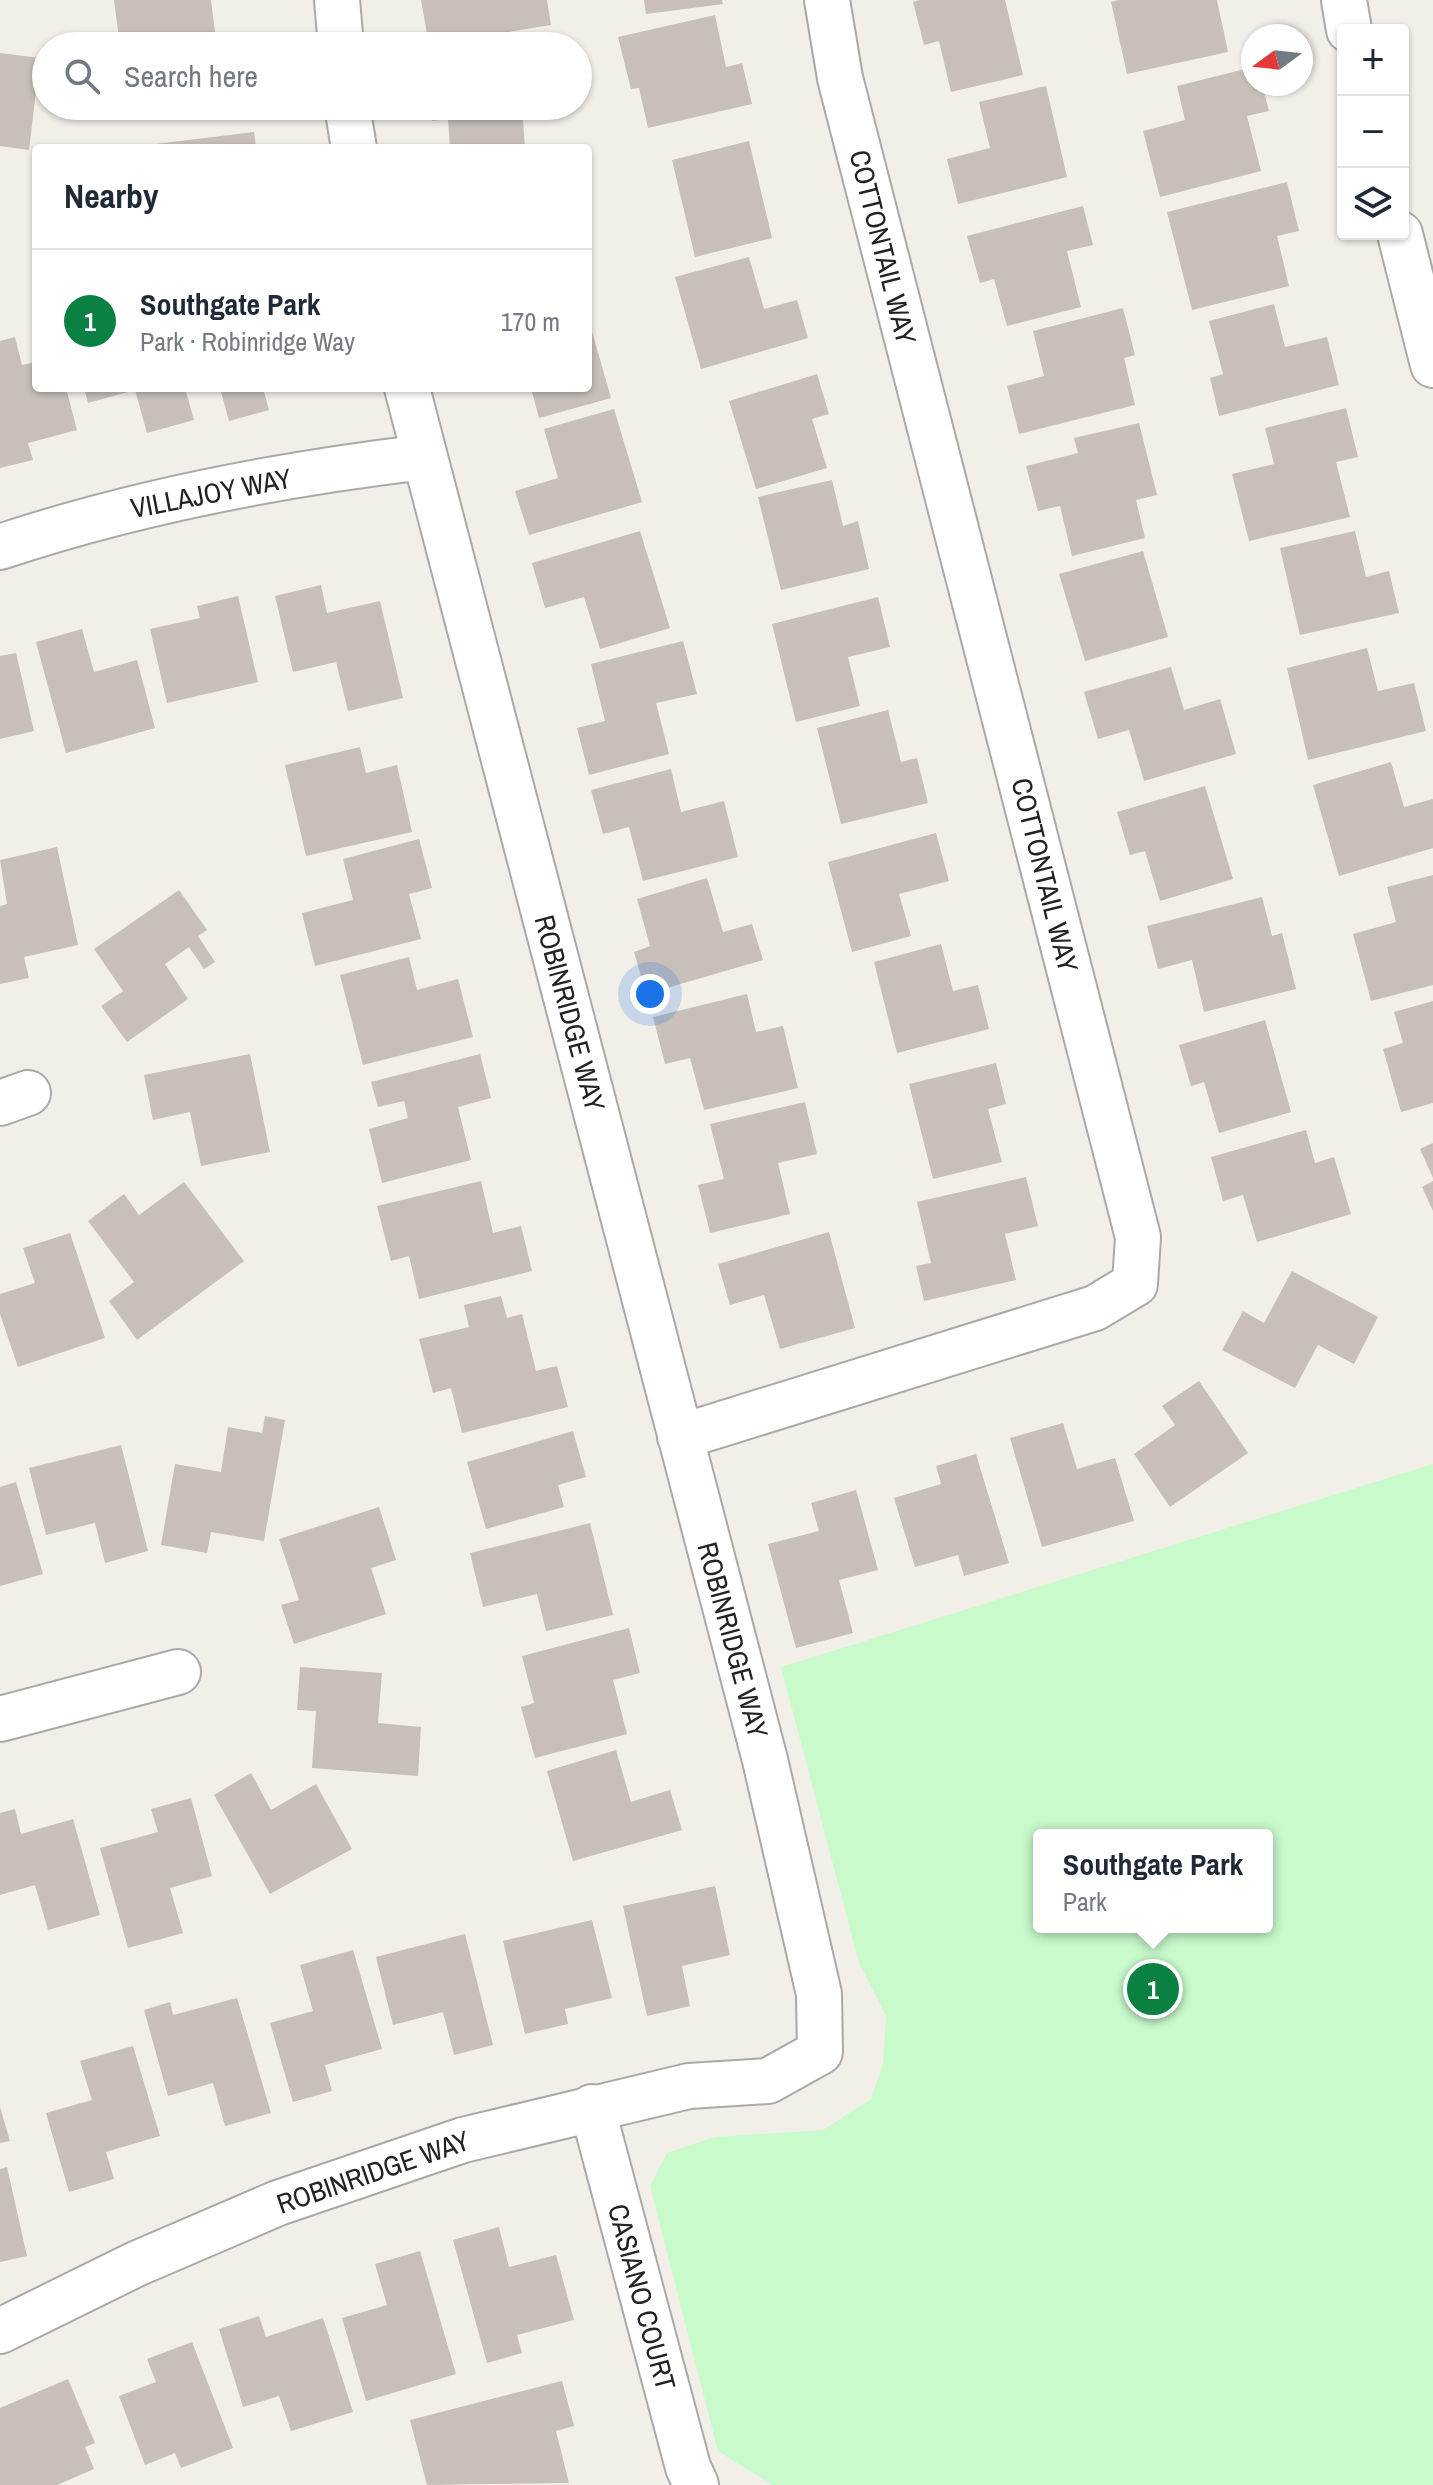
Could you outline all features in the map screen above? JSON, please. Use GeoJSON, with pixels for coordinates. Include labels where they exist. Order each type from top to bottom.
{"type":"FeatureCollection","features":[{"type":"Feature","properties":{"kind":"street"},"geometry":{"type":"LineString","coordinates":[[337,0],[340,32]]}},
{"type":"Feature","properties":{"kind":"street","name":"COTTONTAIL WAY"},"geometry":{"type":"LineString","coordinates":[[680,1437],[1095,1308],[1135,1284],[1138,1237],[840,78],[827,0]]}},
{"type":"Feature","properties":{"kind":"street"},"geometry":{"type":"LineString","coordinates":[[1344,0],[1348,24]]}},
{"type":"Feature","properties":{"kind":"street"},"geometry":{"type":"LineString","coordinates":[[349,120],[353,144]]}},
{"type":"Feature","properties":{"kind":"street"},"geometry":{"type":"LineString","coordinates":[[1402,240],[1433,365]]}},
{"type":"Feature","properties":{"kind":"street","name":"ROBINRIDGE WAY"},"geometry":{"type":"LineString","coordinates":[[0,2331],[136,2264],[278,2203],[463,2140],[689,2086],[768,2081],[820,2052],[819,1994],[765,1760],[408,392]]}},
{"type":"Feature","properties":{"kind":"street","name":"VILLAJOY WAY"},"geometry":{"type":"LineString","coordinates":[[0,547],[74,522],[209,490],[425,457]]}},
{"type":"Feature","properties":{"kind":"street"},"geometry":{"type":"LineString","coordinates":[[0,1719],[178,1672]]}},
{"type":"Feature","properties":{"kind":"street","name":"CASIANO COURT"},"geometry":{"type":"LineString","coordinates":[[592,2107],[688,2467],[696,2485]]}},
{"type":"Feature","properties":{"kind":"green space"},"geometry":{"type":"Polygon","coordinates":[[[1433,1464],[1433,2485],[772,2485],[718,2451],[650,2186],[667,2153],[715,2137],[823,2130],[871,2099],[883,2064],[886,2016],[859,1963],[781,1667],[1433,1464]]]}},
{"type":"Feature","properties":{"kind":"building"},"geometry":{"type":"Polygon","coordinates":[[[114,0],[211,0],[215,32],[118,32],[114,0]]]}},
{"type":"Feature","properties":{"kind":"building"},"geometry":{"type":"Polygon","coordinates":[[[421,0],[547,0],[551,25],[508,32],[427,32],[421,0]]]}},
{"type":"Feature","properties":{"kind":"building"},"geometry":{"type":"Polygon","coordinates":[[[644,0],[722,0],[723,4],[646,14],[644,0]]]}},
{"type":"Feature","properties":{"kind":"building"},"geometry":{"type":"Polygon","coordinates":[[[1005,0],[1023,75],[951,92],[939,41],[924,45],[913,2],[1005,0]]]}},
{"type":"Feature","properties":{"kind":"building"},"geometry":{"type":"Polygon","coordinates":[[[1217,0],[1228,52],[1127,74],[1111,2],[1217,0]]]}},
{"type":"Feature","properties":{"kind":"building"},"geometry":{"type":"Polygon","coordinates":[[[715,15],[726,67],[742,63],[752,104],[648,128],[639,88],[631,89],[618,37],[715,15]]]}},
{"type":"Feature","properties":{"kind":"building"},"geometry":{"type":"Polygon","coordinates":[[[0,53],[32,57],[33,120],[29,150],[0,146],[0,53]]]}},
{"type":"Feature","properties":{"kind":"building"},"geometry":{"type":"Polygon","coordinates":[[[1241,70],[1241,96],[1265,96],[1269,111],[1247,116],[1261,171],[1160,197],[1143,131],[1185,120],[1177,86],[1241,70]]]}},
{"type":"Feature","properties":{"kind":"building"},"geometry":{"type":"Polygon","coordinates":[[[1046,86],[1067,177],[958,204],[947,159],[990,148],[979,102],[1046,86]]]}},
{"type":"Feature","properties":{"kind":"building"},"geometry":{"type":"Polygon","coordinates":[[[448,120],[523,120],[525,144],[450,144],[448,120]]]}},
{"type":"Feature","properties":{"kind":"building"},"geometry":{"type":"Polygon","coordinates":[[[254,132],[256,144],[155,144],[254,132]]]}},
{"type":"Feature","properties":{"kind":"building"},"geometry":{"type":"Polygon","coordinates":[[[749,141],[772,238],[695,257],[672,160],[749,141]]]}},
{"type":"Feature","properties":{"kind":"building"},"geometry":{"type":"Polygon","coordinates":[[[1287,182],[1299,231],[1277,236],[1289,286],[1192,310],[1167,212],[1287,182]]]}},
{"type":"Feature","properties":{"kind":"building"},"geometry":{"type":"Polygon","coordinates":[[[1083,206],[1093,245],[1067,251],[1081,307],[1007,326],[994,279],[980,283],[967,236],[1083,206]]]}},
{"type":"Feature","properties":{"kind":"building"},"geometry":{"type":"Polygon","coordinates":[[[749,257],[764,309],[797,300],[808,338],[701,369],[675,277],[749,257]]]}},
{"type":"Feature","properties":{"kind":"building"},"geometry":{"type":"Polygon","coordinates":[[[1274,304],[1285,347],[1327,337],[1339,385],[1219,416],[1210,378],[1223,374],[1209,321],[1274,304]]]}},
{"type":"Feature","properties":{"kind":"building"},"geometry":{"type":"Polygon","coordinates":[[[1123,308],[1135,355],[1124,358],[1135,405],[1019,434],[1007,386],[1044,376],[1033,331],[1123,308]]]}},
{"type":"Feature","properties":{"kind":"building"},"geometry":{"type":"Polygon","coordinates":[[[592,332],[611,398],[539,418],[532,392],[592,392],[592,332]]]}},
{"type":"Feature","properties":{"kind":"building"},"geometry":{"type":"Polygon","coordinates":[[[15,337],[22,365],[32,363],[32,392],[67,392],[77,430],[28,443],[33,460],[0,468],[0,341],[15,337]]]}},
{"type":"Feature","properties":{"kind":"building"},"geometry":{"type":"Polygon","coordinates":[[[817,374],[829,414],[812,419],[827,468],[756,489],[729,401],[817,374]]]}},
{"type":"Feature","properties":{"kind":"building"},"geometry":{"type":"Polygon","coordinates":[[[85,392],[128,392],[88,403],[85,392]]]}},
{"type":"Feature","properties":{"kind":"building"},"geometry":{"type":"Polygon","coordinates":[[[136,392],[186,392],[194,420],[147,433],[136,392]]]}},
{"type":"Feature","properties":{"kind":"building"},"geometry":{"type":"Polygon","coordinates":[[[221,392],[264,392],[269,410],[229,421],[221,392]]]}},
{"type":"Feature","properties":{"kind":"building"},"geometry":{"type":"Polygon","coordinates":[[[1346,408],[1358,457],[1336,462],[1350,517],[1249,541],[1232,474],[1274,464],[1265,428],[1346,408]]]}},
{"type":"Feature","properties":{"kind":"building"},"geometry":{"type":"Polygon","coordinates":[[[614,409],[642,502],[529,535],[515,491],[558,478],[544,429],[614,409]]]}},
{"type":"Feature","properties":{"kind":"building"},"geometry":{"type":"Polygon","coordinates":[[[1139,423],[1157,495],[1136,500],[1145,538],[1072,556],[1060,506],[1038,511],[1026,466],[1078,453],[1074,438],[1139,423]]]}},
{"type":"Feature","properties":{"kind":"building"},"geometry":{"type":"Polygon","coordinates":[[[832,480],[843,526],[858,521],[869,569],[781,590],[758,497],[832,480]]]}},
{"type":"Feature","properties":{"kind":"building"},"geometry":{"type":"Polygon","coordinates":[[[640,531],[670,628],[600,649],[584,597],[545,608],[532,563],[640,531]]]}},
{"type":"Feature","properties":{"kind":"building"},"geometry":{"type":"Polygon","coordinates":[[[1355,531],[1366,577],[1389,571],[1399,613],[1300,635],[1280,548],[1355,531]]]}},
{"type":"Feature","properties":{"kind":"building"},"geometry":{"type":"Polygon","coordinates":[[[1143,551],[1168,637],[1085,661],[1059,574],[1143,551]]]}},
{"type":"Feature","properties":{"kind":"building"},"geometry":{"type":"Polygon","coordinates":[[[321,585],[327,613],[380,601],[403,698],[348,711],[336,662],[293,672],[275,596],[321,585]]]}},
{"type":"Feature","properties":{"kind":"building"},"geometry":{"type":"Polygon","coordinates":[[[238,596],[258,682],[167,703],[150,629],[200,618],[197,606],[238,596]]]}},
{"type":"Feature","properties":{"kind":"building"},"geometry":{"type":"Polygon","coordinates":[[[878,597],[890,647],[848,657],[860,706],[796,722],[772,624],[878,597]]]}},
{"type":"Feature","properties":{"kind":"building"},"geometry":{"type":"Polygon","coordinates":[[[82,629],[94,672],[137,660],[155,728],[66,753],[36,642],[82,629]]]}},
{"type":"Feature","properties":{"kind":"building"},"geometry":{"type":"Polygon","coordinates":[[[683,641],[697,694],[656,703],[669,754],[589,775],[577,728],[605,721],[591,664],[683,641]]]}},
{"type":"Feature","properties":{"kind":"building"},"geometry":{"type":"Polygon","coordinates":[[[1367,648],[1378,691],[1414,683],[1426,731],[1308,760],[1287,668],[1367,648]]]}},
{"type":"Feature","properties":{"kind":"building"},"geometry":{"type":"Polygon","coordinates":[[[16,653],[34,731],[0,739],[0,656],[16,653]]]}},
{"type":"Feature","properties":{"kind":"building"},"geometry":{"type":"Polygon","coordinates":[[[1171,667],[1184,710],[1220,699],[1236,754],[1144,781],[1129,730],[1098,739],[1084,692],[1171,667]]]}},
{"type":"Feature","properties":{"kind":"building"},"geometry":{"type":"Polygon","coordinates":[[[888,710],[901,762],[917,758],[928,803],[841,824],[817,728],[888,710]]]}},
{"type":"Feature","properties":{"kind":"building"},"geometry":{"type":"Polygon","coordinates":[[[360,747],[366,773],[397,765],[412,832],[306,856],[285,765],[360,747]]]}},
{"type":"Feature","properties":{"kind":"building"},"geometry":{"type":"Polygon","coordinates":[[[1391,762],[1404,807],[1433,799],[1433,848],[1339,876],[1313,785],[1391,762]]]}},
{"type":"Feature","properties":{"kind":"building"},"geometry":{"type":"Polygon","coordinates":[[[671,769],[681,812],[724,801],[738,857],[643,881],[629,827],[603,834],[591,790],[671,769]]]}},
{"type":"Feature","properties":{"kind":"building"},"geometry":{"type":"Polygon","coordinates":[[[1205,786],[1233,879],[1160,901],[1145,851],[1130,855],[1117,812],[1205,786]]]}},
{"type":"Feature","properties":{"kind":"building"},"geometry":{"type":"Polygon","coordinates":[[[936,833],[949,881],[899,894],[911,936],[852,952],[828,862],[936,833]]]}},
{"type":"Feature","properties":{"kind":"building"},"geometry":{"type":"Polygon","coordinates":[[[419,839],[432,888],[409,894],[421,939],[315,966],[302,913],[353,900],[343,859],[419,839]]]}},
{"type":"Feature","properties":{"kind":"building"},"geometry":{"type":"Polygon","coordinates":[[[57,847],[78,945],[24,957],[29,978],[0,984],[0,906],[7,904],[0,860],[57,847]]]}},
{"type":"Feature","properties":{"kind":"building"},"geometry":{"type":"Polygon","coordinates":[[[1433,875],[1433,985],[1371,1001],[1353,934],[1396,922],[1387,887],[1433,875]]]}},
{"type":"Feature","properties":{"kind":"building"},"geometry":{"type":"Polygon","coordinates":[[[707,878],[723,932],[752,924],[763,960],[646,994],[634,952],[650,946],[637,899],[707,878]]]}},
{"type":"Feature","properties":{"kind":"building"},"geometry":{"type":"Polygon","coordinates":[[[179,890],[207,930],[198,936],[215,962],[204,969],[189,947],[165,964],[188,999],[127,1042],[101,1006],[123,991],[94,949],[179,890]]]}},
{"type":"Feature","properties":{"kind":"building"},"geometry":{"type":"Polygon","coordinates":[[[1262,897],[1272,936],[1282,933],[1296,989],[1204,1012],[1192,960],[1158,969],[1147,926],[1262,897]]]}},
{"type":"Feature","properties":{"kind":"building"},"geometry":{"type":"Polygon","coordinates":[[[941,944],[953,991],[978,985],[989,1029],[897,1053],[874,962],[941,944]]]}},
{"type":"Feature","properties":{"kind":"building"},"geometry":{"type":"Polygon","coordinates":[[[409,957],[417,990],[458,979],[473,1037],[363,1065],[340,975],[409,957]]]}},
{"type":"Feature","properties":{"kind":"building"},"geometry":{"type":"Polygon","coordinates":[[[747,994],[756,1032],[783,1026],[798,1088],[704,1110],[690,1058],[665,1064],[653,1017],[747,994]]]}},
{"type":"Feature","properties":{"kind":"building"},"geometry":{"type":"Polygon","coordinates":[[[1433,1001],[1433,1103],[1401,1112],[1383,1049],[1403,1043],[1394,1012],[1433,1001]]]}},
{"type":"Feature","properties":{"kind":"building"},"geometry":{"type":"Polygon","coordinates":[[[1265,1020],[1291,1112],[1219,1133],[1204,1082],[1191,1086],[1179,1045],[1265,1020]]]}},
{"type":"Feature","properties":{"kind":"building"},"geometry":{"type":"Polygon","coordinates":[[[250,1054],[270,1152],[201,1166],[190,1112],[153,1120],[144,1075],[250,1054]]]}},
{"type":"Feature","properties":{"kind":"building"},"geometry":{"type":"Polygon","coordinates":[[[480,1054],[491,1098],[458,1107],[471,1160],[382,1183],[369,1129],[408,1118],[404,1101],[378,1107],[371,1082],[480,1054]]]}},
{"type":"Feature","properties":{"kind":"building"},"geometry":{"type":"Polygon","coordinates":[[[996,1063],[1006,1104],[988,1109],[1002,1162],[933,1179],[909,1084],[996,1063]]]}},
{"type":"Feature","properties":{"kind":"building"},"geometry":{"type":"Polygon","coordinates":[[[805,1102],[817,1154],[778,1163],[790,1214],[710,1233],[698,1185],[724,1179],[710,1124],[805,1102]]]}},
{"type":"Feature","properties":{"kind":"building"},"geometry":{"type":"Polygon","coordinates":[[[1306,1130],[1315,1163],[1334,1157],[1351,1214],[1257,1242],[1243,1195],[1223,1201],[1211,1157],[1306,1130]]]}},
{"type":"Feature","properties":{"kind":"building"},"geometry":{"type":"Polygon","coordinates":[[[1433,1143],[1433,1178],[1420,1149],[1433,1143]]]}},
{"type":"Feature","properties":{"kind":"building"},"geometry":{"type":"Polygon","coordinates":[[[1026,1177],[1038,1226],[1005,1234],[1016,1280],[924,1301],[916,1266],[931,1263],[917,1202],[1026,1177]]]}},
{"type":"Feature","properties":{"kind":"building"},"geometry":{"type":"Polygon","coordinates":[[[481,1181],[493,1233],[521,1226],[532,1271],[419,1299],[409,1256],[391,1261],[377,1206],[481,1181]]]}},
{"type":"Feature","properties":{"kind":"building"},"geometry":{"type":"Polygon","coordinates":[[[1433,1181],[1433,1211],[1422,1187],[1433,1181]]]}},
{"type":"Feature","properties":{"kind":"building"},"geometry":{"type":"Polygon","coordinates":[[[184,1182],[244,1261],[137,1340],[109,1301],[134,1282],[88,1221],[124,1194],[139,1215],[184,1182]]]}},
{"type":"Feature","properties":{"kind":"building"},"geometry":{"type":"Polygon","coordinates":[[[829,1232],[855,1328],[780,1349],[764,1295],[730,1305],[718,1264],[829,1232]]]}},
{"type":"Feature","properties":{"kind":"building"},"geometry":{"type":"Polygon","coordinates":[[[70,1233],[105,1338],[18,1367],[0,1314],[0,1294],[35,1283],[23,1248],[70,1233]]]}},
{"type":"Feature","properties":{"kind":"building"},"geometry":{"type":"Polygon","coordinates":[[[1292,1271],[1378,1317],[1354,1364],[1318,1345],[1295,1388],[1222,1350],[1243,1311],[1264,1323],[1292,1271]]]}},
{"type":"Feature","properties":{"kind":"building"},"geometry":{"type":"Polygon","coordinates":[[[501,1296],[507,1318],[522,1314],[536,1371],[557,1366],[568,1407],[462,1433],[451,1388],[433,1393],[419,1339],[469,1327],[464,1305],[501,1296]]]}},
{"type":"Feature","properties":{"kind":"building"},"geometry":{"type":"Polygon","coordinates":[[[1199,1381],[1248,1453],[1170,1507],[1134,1454],[1175,1425],[1162,1406],[1199,1381]]]}},
{"type":"Feature","properties":{"kind":"building"},"geometry":{"type":"Polygon","coordinates":[[[265,1416],[285,1420],[264,1541],[211,1532],[207,1553],[161,1545],[175,1464],[221,1472],[228,1427],[262,1433],[265,1416]]]}},
{"type":"Feature","properties":{"kind":"building"},"geometry":{"type":"Polygon","coordinates":[[[1063,1423],[1077,1469],[1115,1458],[1134,1521],[1042,1547],[1010,1438],[1063,1423]]]}},
{"type":"Feature","properties":{"kind":"building"},"geometry":{"type":"Polygon","coordinates":[[[573,1431],[586,1477],[558,1485],[564,1507],[486,1529],[467,1462],[573,1431]]]}},
{"type":"Feature","properties":{"kind":"building"},"geometry":{"type":"Polygon","coordinates":[[[121,1445],[148,1551],[105,1563],[95,1523],[46,1535],[29,1468],[121,1445]]]}},
{"type":"Feature","properties":{"kind":"building"},"geometry":{"type":"Polygon","coordinates":[[[976,1454],[1009,1563],[964,1576],[958,1555],[915,1567],[894,1498],[941,1484],[936,1466],[976,1454]]]}},
{"type":"Feature","properties":{"kind":"building"},"geometry":{"type":"Polygon","coordinates":[[[16,1482],[43,1574],[0,1586],[0,1487],[16,1482]]]}},
{"type":"Feature","properties":{"kind":"building"},"geometry":{"type":"Polygon","coordinates":[[[856,1490],[878,1570],[839,1580],[853,1633],[796,1648],[768,1544],[819,1531],[811,1503],[856,1490]]]}},
{"type":"Feature","properties":{"kind":"building"},"geometry":{"type":"Polygon","coordinates":[[[379,1507],[396,1560],[371,1568],[386,1614],[294,1644],[281,1605],[299,1600],[279,1539],[379,1507]]]}},
{"type":"Feature","properties":{"kind":"building"},"geometry":{"type":"Polygon","coordinates":[[[590,1523],[613,1615],[546,1631],[537,1594],[483,1607],[470,1553],[590,1523]]]}},
{"type":"Feature","properties":{"kind":"building"},"geometry":{"type":"Polygon","coordinates":[[[629,1628],[640,1673],[613,1680],[627,1734],[535,1758],[521,1707],[534,1703],[522,1656],[629,1628]]]}},
{"type":"Feature","properties":{"kind":"building"},"geometry":{"type":"Polygon","coordinates":[[[300,1667],[382,1673],[378,1723],[421,1727],[418,1776],[312,1768],[316,1711],[297,1710],[300,1667]]]}},
{"type":"Feature","properties":{"kind":"building"},"geometry":{"type":"Polygon","coordinates":[[[616,1750],[631,1802],[670,1790],[682,1830],[573,1861],[547,1771],[616,1750]]]}},
{"type":"Feature","properties":{"kind":"building"},"geometry":{"type":"Polygon","coordinates":[[[251,1773],[271,1810],[316,1784],[352,1849],[270,1894],[214,1795],[251,1773]]]}},
{"type":"Feature","properties":{"kind":"building"},"geometry":{"type":"Polygon","coordinates":[[[191,1798],[212,1876],[170,1888],[183,1933],[128,1948],[100,1848],[158,1832],[151,1809],[191,1798]]]}},
{"type":"Feature","properties":{"kind":"building"},"geometry":{"type":"Polygon","coordinates":[[[15,1809],[21,1834],[73,1819],[100,1915],[48,1930],[35,1885],[0,1895],[0,1813],[15,1809]]]}},
{"type":"Feature","properties":{"kind":"building"},"geometry":{"type":"Polygon","coordinates":[[[715,1886],[730,1955],[682,1966],[690,2006],[647,2016],[623,1906],[715,1886]]]}},
{"type":"Feature","properties":{"kind":"building"},"geometry":{"type":"Polygon","coordinates":[[[592,1920],[612,1998],[565,2009],[568,2024],[525,2034],[503,1941],[592,1920]]]}},
{"type":"Feature","properties":{"kind":"building"},"geometry":{"type":"Polygon","coordinates":[[[465,1934],[493,2045],[454,2055],[443,2012],[393,2025],[376,1957],[465,1934]]]}},
{"type":"Feature","properties":{"kind":"building"},"geometry":{"type":"Polygon","coordinates":[[[353,1950],[382,2049],[325,2065],[332,2091],[293,2102],[270,2023],[313,2011],[300,1965],[353,1950]]]}},
{"type":"Feature","properties":{"kind":"building"},"geometry":{"type":"Polygon","coordinates":[[[237,1998],[271,2113],[225,2126],[213,2083],[168,2096],[144,2010],[170,2002],[173,2015],[237,1998]]]}},
{"type":"Feature","properties":{"kind":"building"},"geometry":{"type":"Polygon","coordinates":[[[133,2046],[160,2136],[106,2152],[114,2179],[69,2192],[46,2113],[92,2100],[80,2061],[133,2046]]]}},
{"type":"Feature","properties":{"kind":"building"},"geometry":{"type":"Polygon","coordinates":[[[0,2107],[10,2141],[0,2143],[0,2107]]]}},
{"type":"Feature","properties":{"kind":"building"},"geometry":{"type":"Polygon","coordinates":[[[7,2167],[27,2256],[0,2262],[0,2169],[7,2167]]]}},
{"type":"Feature","properties":{"kind":"building"},"geometry":{"type":"Polygon","coordinates":[[[499,2227],[509,2267],[556,2255],[574,2320],[517,2335],[522,2353],[487,2363],[453,2240],[499,2227]]]}},
{"type":"Feature","properties":{"kind":"building"},"geometry":{"type":"Polygon","coordinates":[[[420,2251],[456,2374],[366,2401],[342,2318],[387,2305],[375,2264],[420,2251]]]}},
{"type":"Feature","properties":{"kind":"building"},"geometry":{"type":"Polygon","coordinates":[[[259,2316],[266,2337],[323,2318],[353,2412],[291,2431],[279,2396],[243,2407],[219,2329],[259,2316]]]}},
{"type":"Feature","properties":{"kind":"building"},"geometry":{"type":"Polygon","coordinates":[[[192,2342],[233,2448],[181,2468],[175,2453],[145,2465],[119,2396],[156,2382],[147,2359],[192,2342]]]}},
{"type":"Feature","properties":{"kind":"building"},"geometry":{"type":"Polygon","coordinates":[[[68,2379],[95,2443],[85,2447],[94,2469],[57,2485],[0,2485],[0,2408],[68,2379]]]}},
{"type":"Feature","properties":{"kind":"building"},"geometry":{"type":"Polygon","coordinates":[[[562,2381],[574,2426],[556,2431],[569,2483],[427,2485],[410,2420],[562,2381]]]}},
{"type":"Feature","properties":{"kind":"place","name":"Southgate Park"},"geometry":{"type":"Point","coordinates":[1153,1989]}}]}
